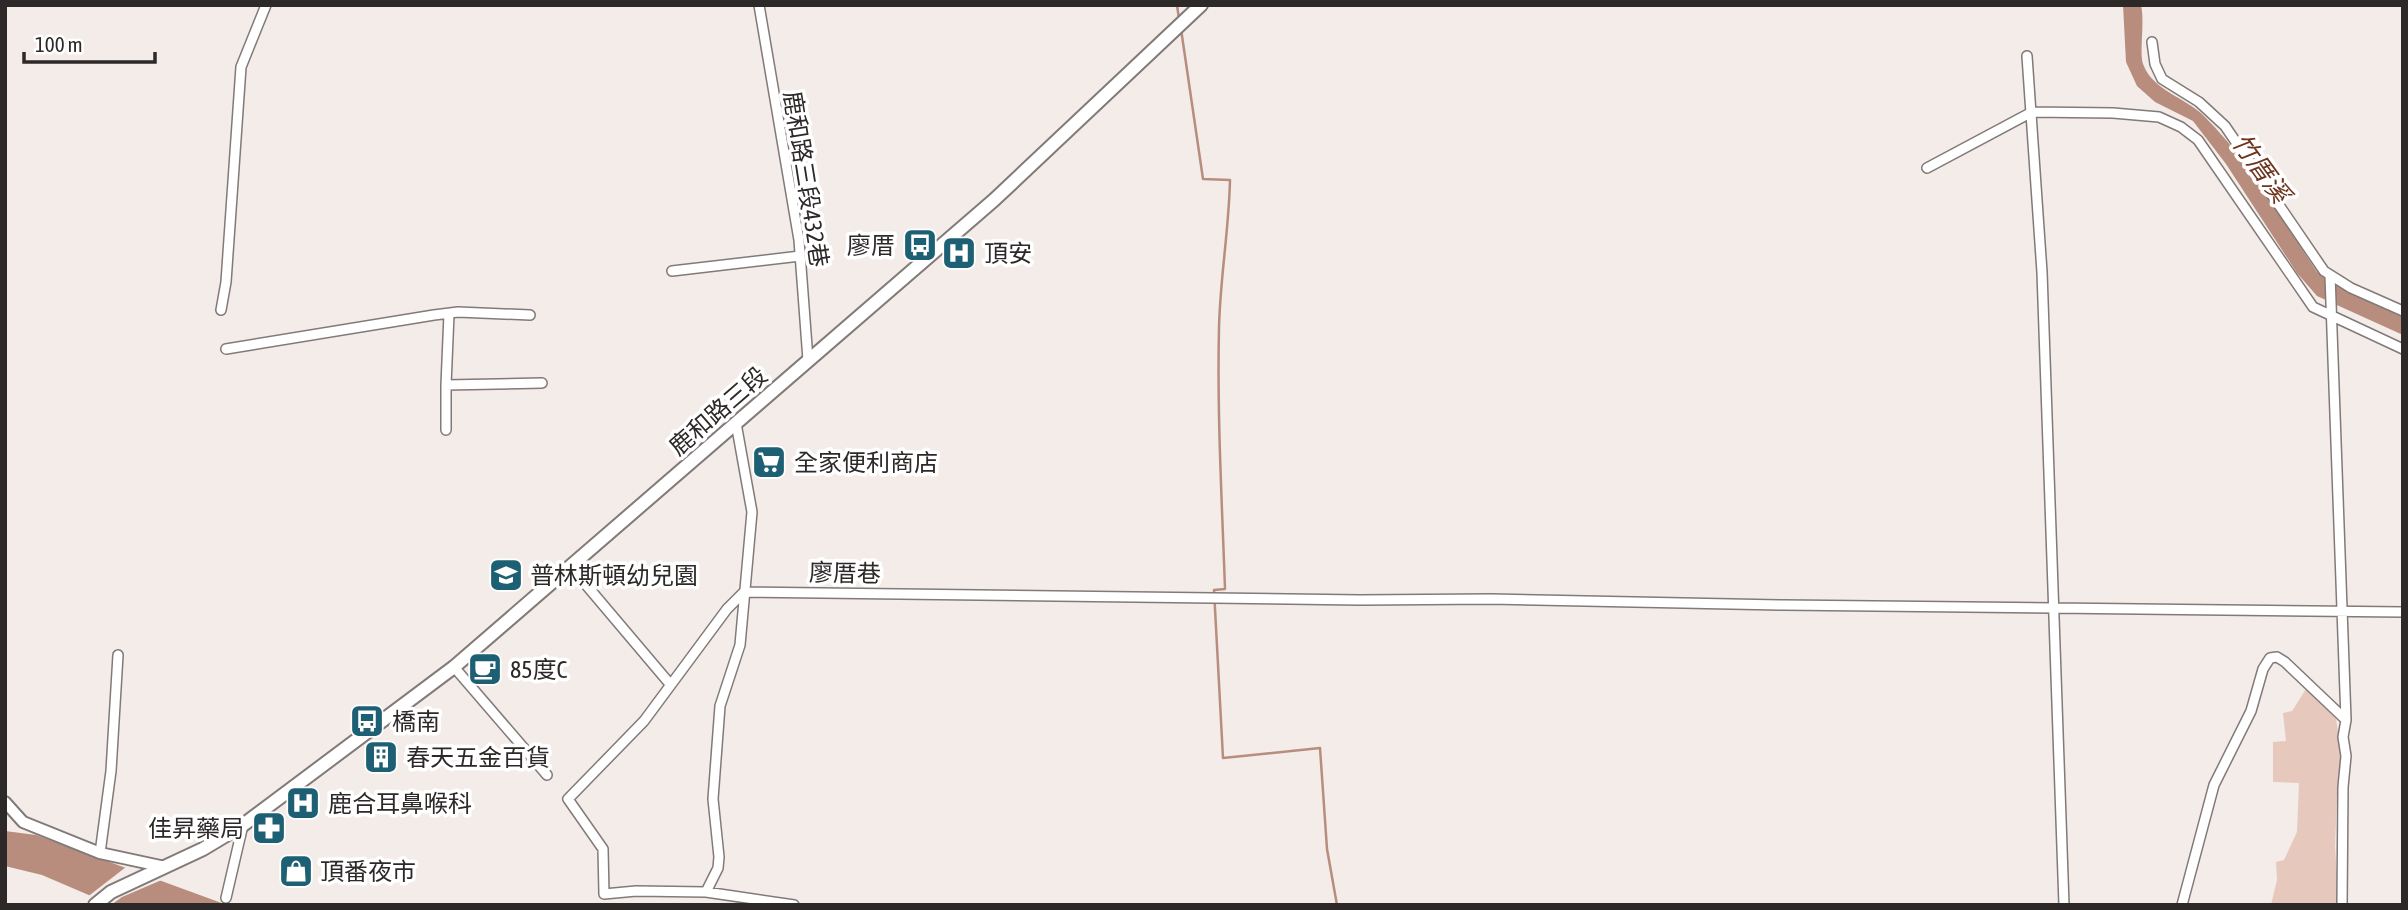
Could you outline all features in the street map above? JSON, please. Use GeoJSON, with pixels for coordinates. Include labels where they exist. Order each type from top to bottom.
{"type":"FeatureCollection","features":[{"type":"Feature","properties":{"kind":"main road","name":"鹿和路三段"},"geometry":{"type":"LineString","coordinates":[[95,905],[111,892],[203,849],[243,825],[454,667],[994,200],[1201,5]]}},
{"type":"Feature","properties":{"kind":"street"},"geometry":{"type":"LineString","coordinates":[[221,310],[226,282],[241,66],[266,5]]}},
{"type":"Feature","properties":{"kind":"street","name":"鹿和路三段432巷"},"geometry":{"type":"LineString","coordinates":[[760,5],[800,256],[808,360]]}},
{"type":"Feature","properties":{"kind":"street"},"geometry":{"type":"LineString","coordinates":[[2152,42],[2155,64],[2162,79],[2199,102],[2225,126],[2324,271],[2351,288],[2403,311]]}},
{"type":"Feature","properties":{"kind":"street"},"geometry":{"type":"LineString","coordinates":[[2027,57],[2042,272],[2064,905]]}},
{"type":"Feature","properties":{"kind":"street"},"geometry":{"type":"LineString","coordinates":[[1927,168],[2032,112],[2113,113],[2159,117],[2181,127],[2198,140],[2313,307],[2403,349]]}},
{"type":"Feature","properties":{"kind":"street"},"geometry":{"type":"LineString","coordinates":[[672,271],[800,256]]}},
{"type":"Feature","properties":{"kind":"street"},"geometry":{"type":"LineString","coordinates":[[2330,275],[2346,720],[2343,737],[2346,756],[2343,787],[2342,905]]}},
{"type":"Feature","properties":{"kind":"street"},"geometry":{"type":"LineString","coordinates":[[226,349],[449,314],[530,315]]}},
{"type":"Feature","properties":{"kind":"street"},"geometry":{"type":"LineString","coordinates":[[446,430],[449,314]]}},
{"type":"Feature","properties":{"kind":"street"},"geometry":{"type":"LineString","coordinates":[[446,385],[542,383]]}},
{"type":"Feature","properties":{"kind":"street"},"geometry":{"type":"LineString","coordinates":[[706,892],[718,868],[713,799],[720,706],[740,645],[752,512],[736,423]]}},
{"type":"Feature","properties":{"kind":"street"},"geometry":{"type":"LineString","coordinates":[[571,568],[670,684]]}},
{"type":"Feature","properties":{"kind":"street"},"geometry":{"type":"LineString","coordinates":[[744,592],[727,609],[644,721],[568,799],[603,849],[604,894],[636,891],[706,892],[794,905]]}},
{"type":"Feature","properties":{"kind":"street","name":"廖厝巷"},"geometry":{"type":"LineString","coordinates":[[744,592],[2403,612]]}},
{"type":"Feature","properties":{"kind":"street"},"geometry":{"type":"LineString","coordinates":[[100,853],[111,771],[118,655]]}},
{"type":"Feature","properties":{"kind":"street"},"geometry":{"type":"LineString","coordinates":[[2182,905],[2214,785],[2251,711],[2267,661],[2274,657],[2285,662],[2346,720]]}},
{"type":"Feature","properties":{"kind":"street"},"geometry":{"type":"LineString","coordinates":[[454,667],[548,775]]}},
{"type":"Feature","properties":{"kind":"street"},"geometry":{"type":"LineString","coordinates":[[5,802],[23,822],[100,853],[165,867]]}},
{"type":"Feature","properties":{"kind":"street"},"geometry":{"type":"LineString","coordinates":[[226,898],[243,825]]}},
{"type":"Feature","properties":{"kind":"shaded area"},"geometry":{"type":"Polygon","coordinates":[[[2123,5],[2141,5],[2142,59],[2154,81],[2196,109],[2220,133],[2264,191],[2317,272],[2337,285],[2403,313],[2403,335],[2317,296],[2297,273],[2226,164],[2193,121],[2155,102],[2137,86],[2126,62],[2123,5]]]}},
{"type":"Feature","properties":{"kind":"shaded area"},"geometry":{"type":"Polygon","coordinates":[[[2306,689],[2336,719],[2342,755],[2335,847],[2339,905],[2271,905],[2277,880],[2276,862],[2284,860],[2297,832],[2299,783],[2273,782],[2273,742],[2286,741],[2283,713],[2292,711],[2306,689]]]}},
{"type":"Feature","properties":{"kind":"shaded area"},"geometry":{"type":"Polygon","coordinates":[[[5,831],[36,835],[227,905],[112,905],[42,875],[5,866],[5,831]]]}},
{"type":"Feature","properties":{"kind":"pier"},"geometry":{"type":"Polygon","coordinates":[[[126,867],[164,879],[122,897],[111,905],[103,905],[86,898],[126,867]]]}},
{"type":"Feature","properties":{"kind":"waterway"},"geometry":{"type":"LineString","coordinates":[[1177,5],[1179,19]]}},
{"type":"Feature","properties":{"kind":"waterway"},"geometry":{"type":"LineString","coordinates":[[1181,29],[1203,179],[1230,180],[1219,361],[1225,589],[1214,590],[1223,758],[1320,748],[1327,849],[1337,905]]}},
{"type":"Feature","properties":{"kind":"place","name":"廖厝"},"geometry":{"type":"Point","coordinates":[920,245]}},
{"type":"Feature","properties":{"kind":"place","name":"頂安"},"geometry":{"type":"Point","coordinates":[959,253]}},
{"type":"Feature","properties":{"kind":"place","name":"全家便利商店"},"geometry":{"type":"Point","coordinates":[769,462]}},
{"type":"Feature","properties":{"kind":"place","name":"普林斯頓幼兒園"},"geometry":{"type":"Point","coordinates":[506,575]}},
{"type":"Feature","properties":{"kind":"place","name":"85度C"},"geometry":{"type":"Point","coordinates":[485,669]}},
{"type":"Feature","properties":{"kind":"place","name":"橋南"},"geometry":{"type":"Point","coordinates":[367,721]}},
{"type":"Feature","properties":{"kind":"place","name":"春天五金百貨"},"geometry":{"type":"Point","coordinates":[381,757]}},
{"type":"Feature","properties":{"kind":"place","name":"鹿合耳鼻喉科"},"geometry":{"type":"Point","coordinates":[303,803]}},
{"type":"Feature","properties":{"kind":"place","name":"佳昇藥局"},"geometry":{"type":"Point","coordinates":[269,828]}},
{"type":"Feature","properties":{"kind":"place","name":"頂番夜市"},"geometry":{"type":"Point","coordinates":[296,871]}},
{"type":"Feature","properties":{"kind":"water label","name":"竹厝溪"},"geometry":{"type":"Point","coordinates":[2261,168]}}]}
